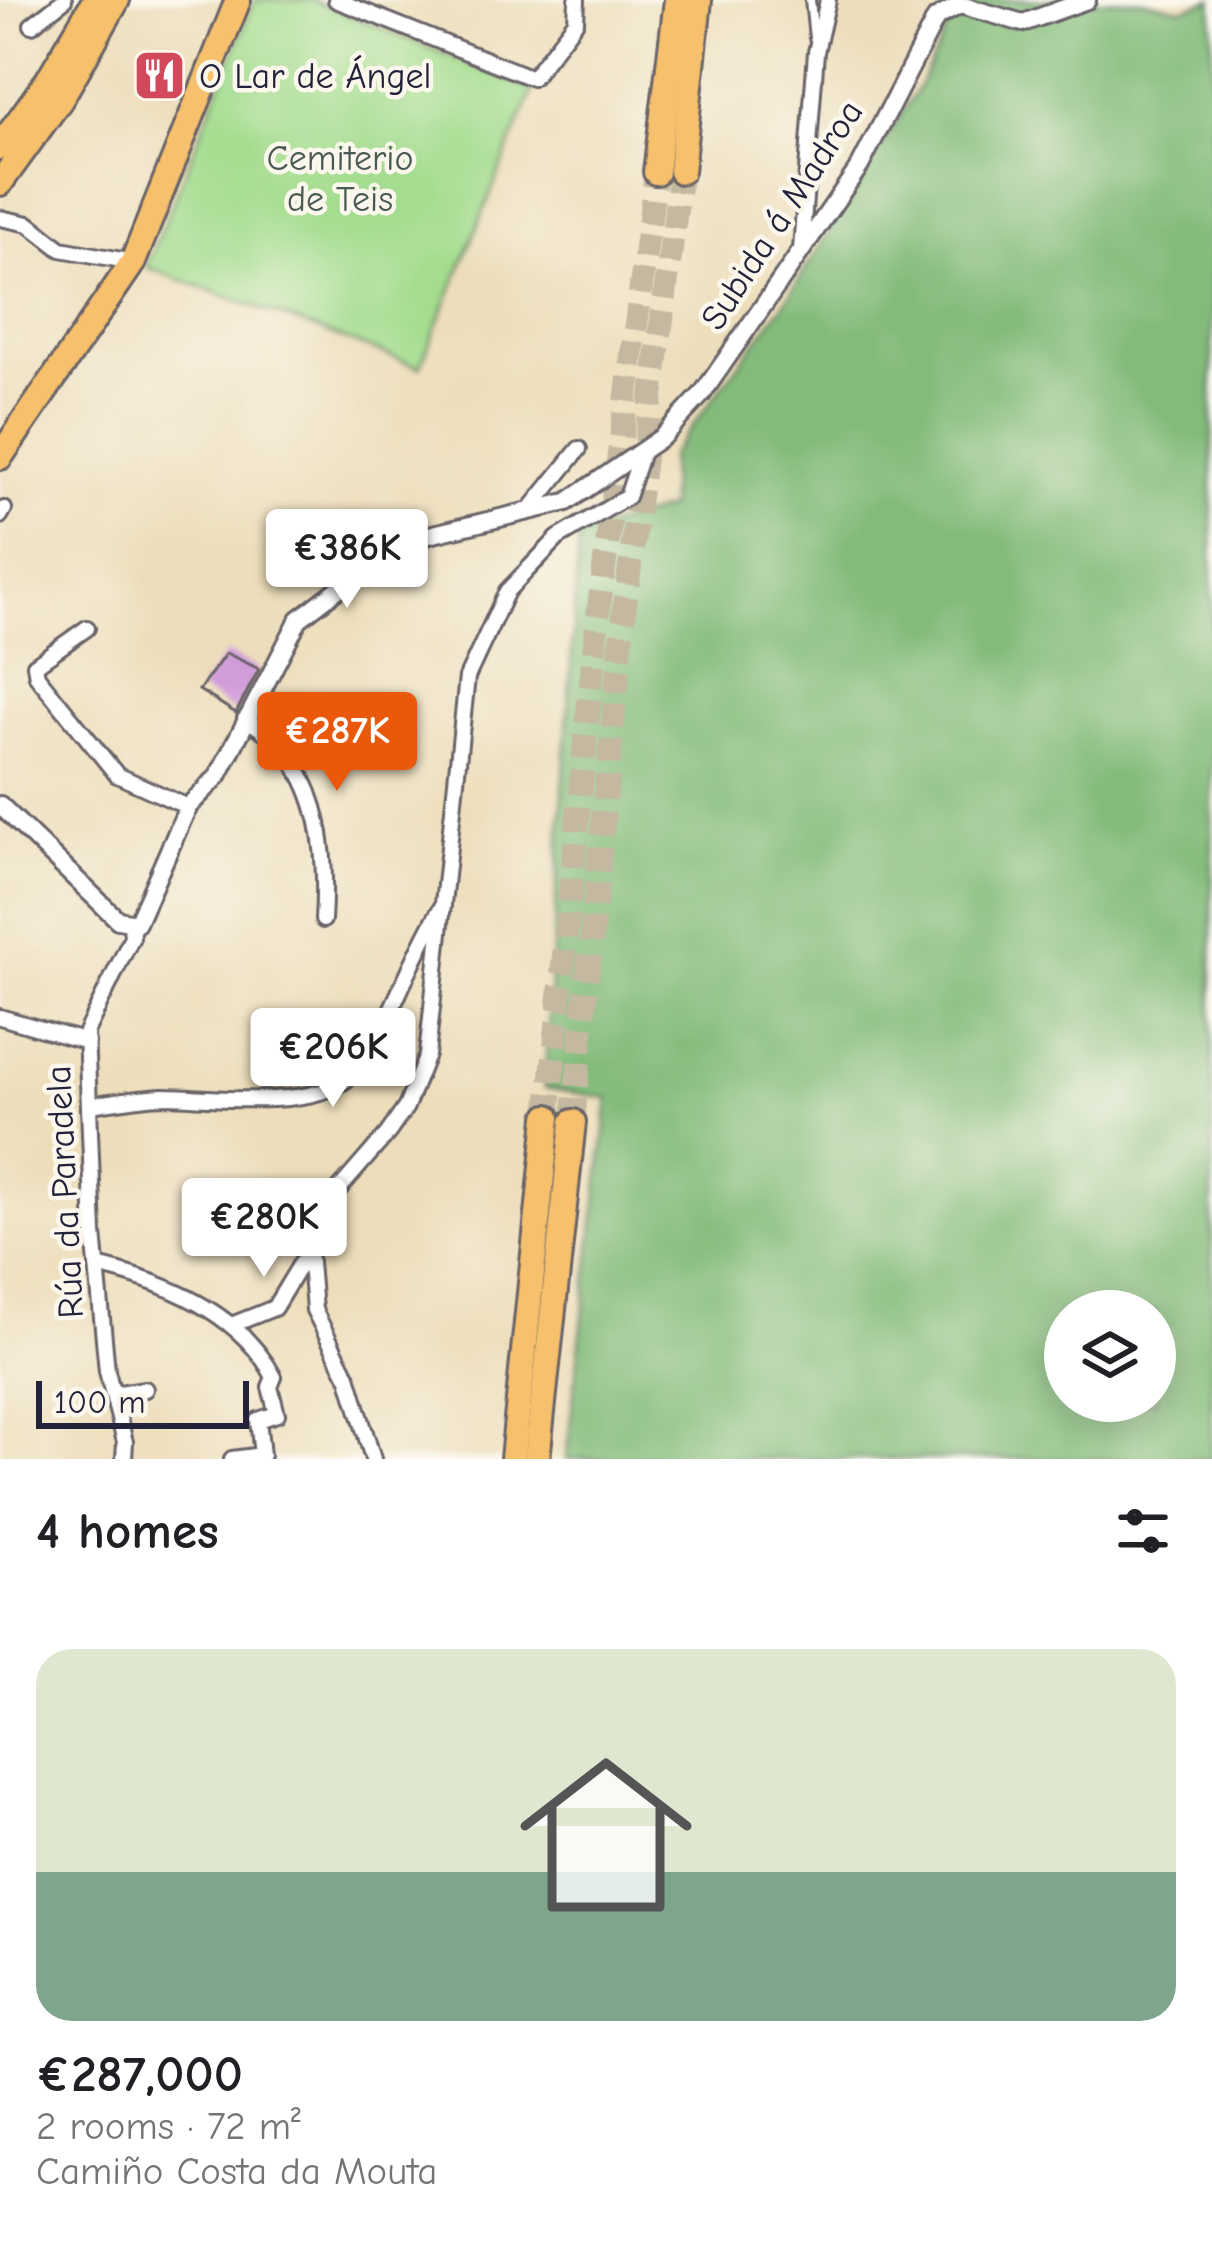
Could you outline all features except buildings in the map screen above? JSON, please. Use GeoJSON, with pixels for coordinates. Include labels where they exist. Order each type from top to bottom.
{"type":"FeatureCollection","features":[{"type":"Feature","properties":{"kind":"highway"},"geometry":{"type":"LineString","coordinates":[[0,147],[48,80],[95,0]]}},
{"type":"Feature","properties":{"kind":"highway"},"geometry":{"type":"LineString","coordinates":[[0,183],[60,100],[117,0]]}},
{"type":"Feature","properties":{"kind":"highway"},"geometry":{"type":"LineString","coordinates":[[0,457],[133,262],[238,0]]}},
{"type":"Feature","properties":{"kind":"highway"},"geometry":{"type":"LineString","coordinates":[[676,0],[668,171],[699,0]]}},
{"type":"Feature","properties":{"kind":"highway"},"geometry":{"type":"LineString","coordinates":[[512,1459],[561,1119],[536,1459]]}},
{"type":"Feature","properties":{"kind":"street"},"geometry":{"type":"LineString","coordinates":[[32,25],[64,0]]}},
{"type":"Feature","properties":{"kind":"street"},"geometry":{"type":"LineString","coordinates":[[336,0],[532,79],[576,21],[577,0]]}},
{"type":"Feature","properties":{"kind":"street"},"geometry":{"type":"LineString","coordinates":[[801,250],[816,52],[828,0]]}},
{"type":"Feature","properties":{"kind":"street","name":"Subida á Madroa"},"geometry":{"type":"LineString","coordinates":[[131,925],[143,915],[188,807],[218,776],[298,619],[335,586],[385,554],[430,535],[526,515],[590,491],[641,455],[702,394],[877,138],[928,30],[952,3],[1023,23],[1087,0]]}},
{"type":"Feature","properties":{"kind":"street"},"geometry":{"type":"LineString","coordinates":[[0,218],[29,224],[61,249],[133,262]]}},
{"type":"Feature","properties":{"kind":"street"},"geometry":{"type":"LineString","coordinates":[[526,515],[579,449]]}},
{"type":"Feature","properties":{"kind":"street"},"geometry":{"type":"LineString","coordinates":[[373,1459],[349,1379],[314,1310],[306,1255],[311,1217],[388,1133],[406,1107],[428,1055],[461,699],[490,620],[545,548],[627,497],[641,455]]}},
{"type":"Feature","properties":{"kind":"street"},"geometry":{"type":"LineString","coordinates":[[87,628],[35,665],[37,676],[117,776],[188,807]]}},
{"type":"Feature","properties":{"kind":"street"},"geometry":{"type":"LineString","coordinates":[[245,719],[297,766],[310,788],[324,846],[323,920]]}},
{"type":"Feature","properties":{"kind":"street"},"geometry":{"type":"LineString","coordinates":[[0,806],[118,920],[131,925]]}},
{"type":"Feature","properties":{"kind":"street"},"geometry":{"type":"LineString","coordinates":[[89,1105],[156,1096],[268,1103],[341,1083],[354,1074],[372,1045],[415,948],[445,902]]}},
{"type":"Feature","properties":{"kind":"street","name":"Rúa da Paradela"},"geometry":{"type":"LineString","coordinates":[[124,1459],[97,1266],[86,1032],[132,937],[131,925]]}},
{"type":"Feature","properties":{"kind":"street"},"geometry":{"type":"LineString","coordinates":[[0,1017],[87,1042]]}},
{"type":"Feature","properties":{"kind":"street"},"geometry":{"type":"LineString","coordinates":[[234,1324],[274,1308],[306,1255]]}},
{"type":"Feature","properties":{"kind":"street"},"geometry":{"type":"LineString","coordinates":[[97,1266],[131,1274],[234,1324],[274,1376],[270,1387],[277,1414],[258,1420],[262,1455],[232,1459]]}},
{"type":"Feature","properties":{"kind":"street"},"geometry":{"type":"LineString","coordinates":[[113,1394],[146,1389]]}},
{"type":"Feature","properties":{"kind":"lane"},"geometry":{"type":"LineString","coordinates":[[810,0],[816,52]]}},
{"type":"Feature","properties":{"kind":"green space","name":"Cemiterio de Teis"},"geometry":{"type":"Polygon","coordinates":[[[255,0],[312,0],[533,90],[420,367],[146,267],[255,0]]]}},
{"type":"Feature","properties":{"kind":"green space"},"geometry":{"type":"Polygon","coordinates":[[[961,0],[1141,0],[1182,9],[1212,0],[1212,1459],[566,1459],[609,1098],[544,1088],[579,535],[669,508],[670,456],[784,304],[922,81],[961,0]]]}},
{"type":"Feature","properties":{"kind":"tunnel"},"geometry":{"type":"LineString","coordinates":[[573,1122],[624,613],[681,171]]}},
{"type":"Feature","properties":{"kind":"tunnel"},"geometry":{"type":"LineString","coordinates":[[548,1117],[597,623],[656,172]]}},
{"type":"Feature","properties":{"kind":"place","name":"O Lar de Ángel"},"geometry":{"type":"Point","coordinates":[160,76]}}]}
